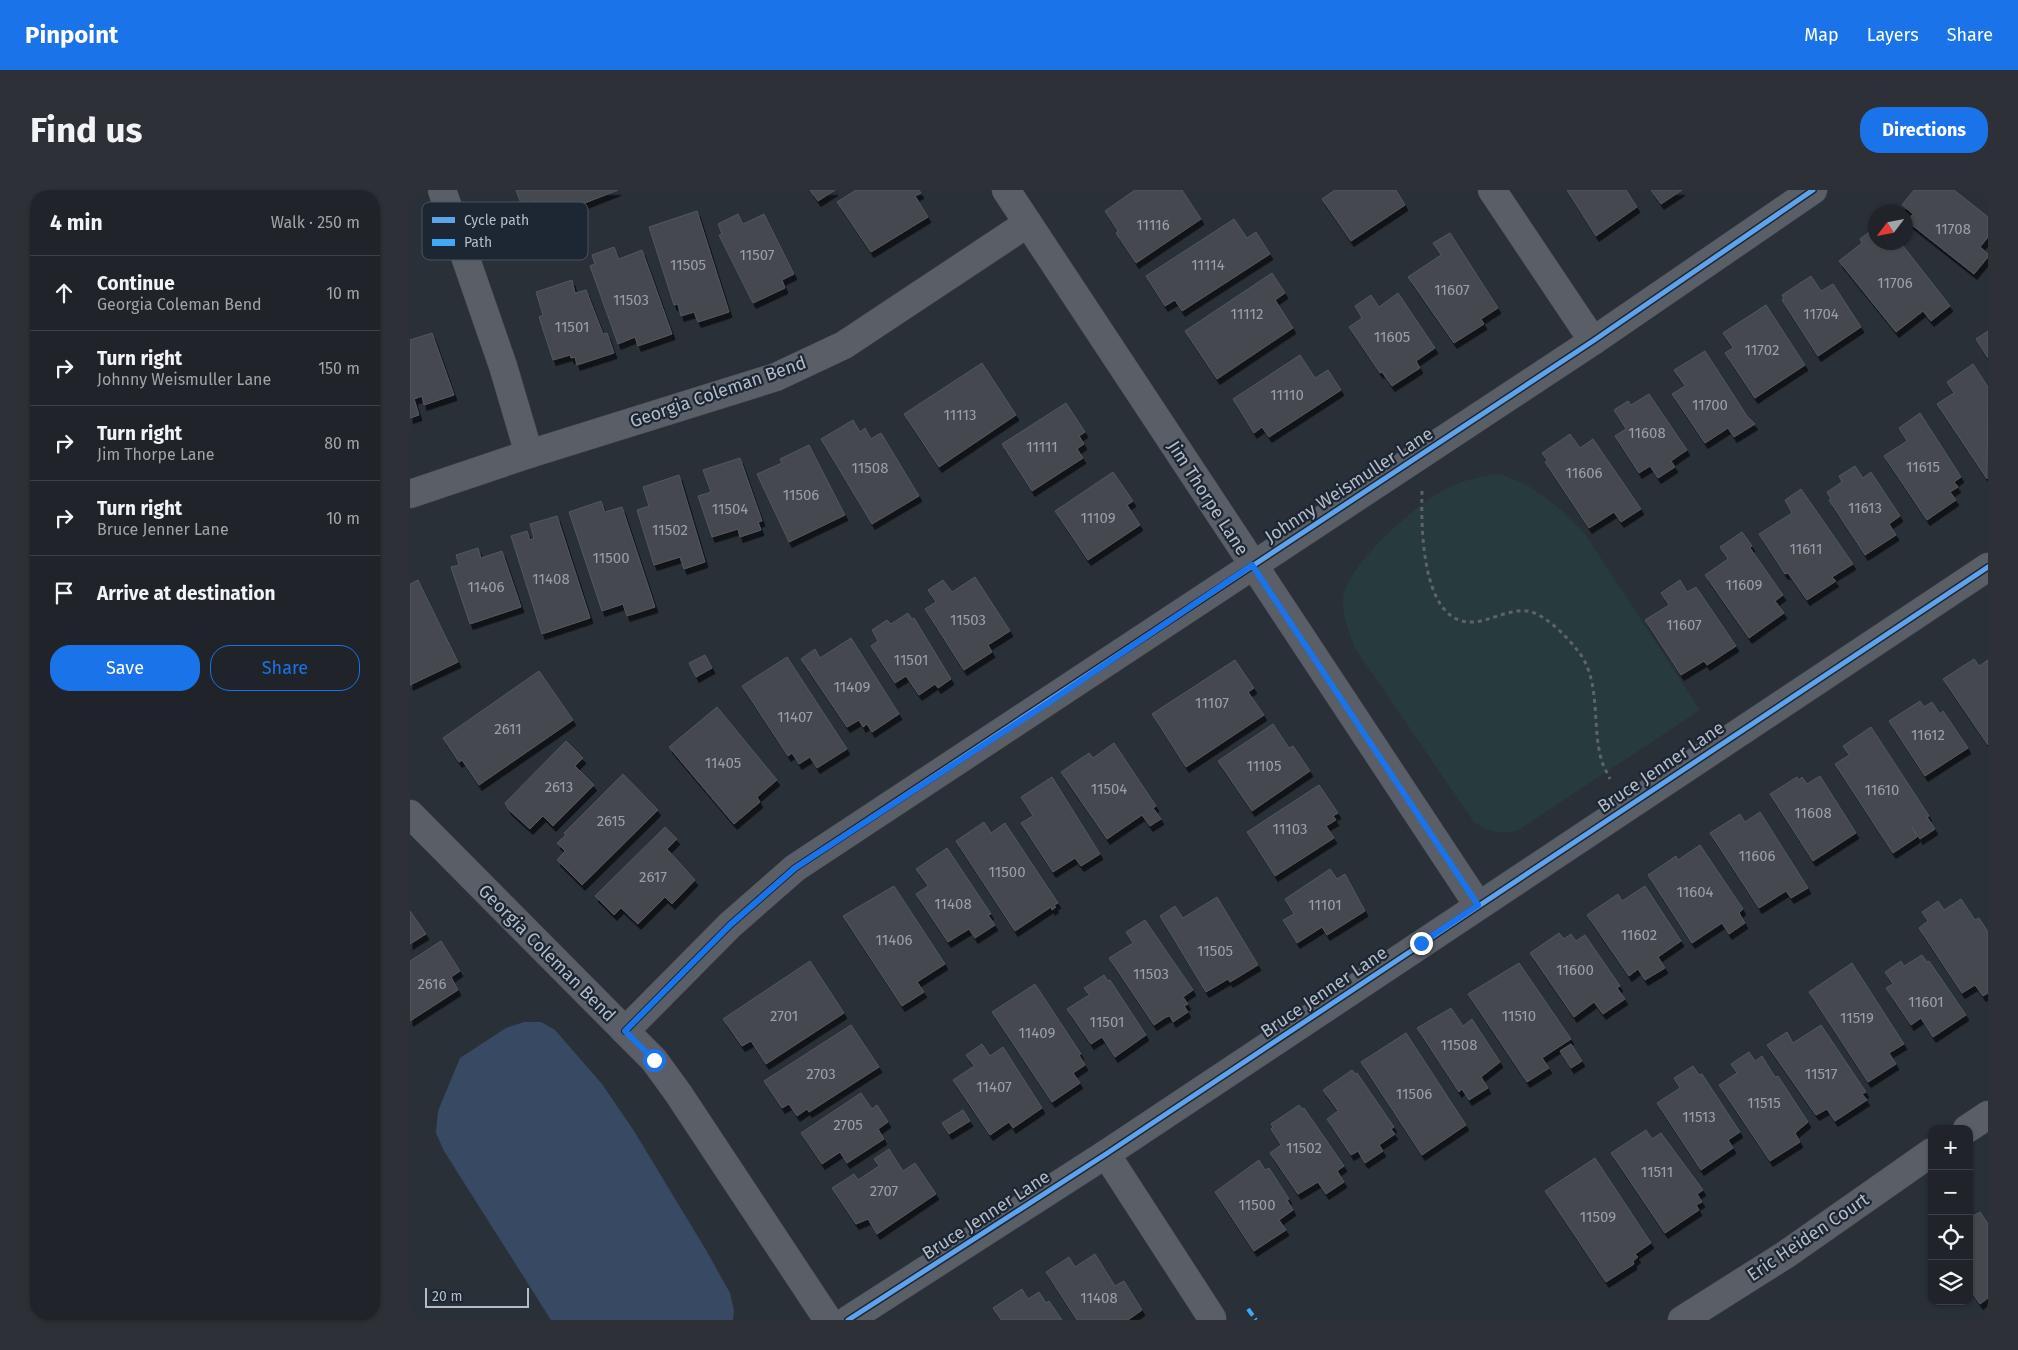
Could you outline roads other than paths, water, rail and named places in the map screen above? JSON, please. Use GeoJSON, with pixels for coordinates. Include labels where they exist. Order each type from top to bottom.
{"type":"FeatureCollection","features":[{"type":"Feature","properties":{"kind":"street"},"geometry":{"type":"LineString","coordinates":[[442,190],[446,202]]}},
{"type":"Feature","properties":{"kind":"street","name":"Jim Thorpe Lane"},"geometry":{"type":"LineString","coordinates":[[1006,190],[1478,905]]}},
{"type":"Feature","properties":{"kind":"street"},"geometry":{"type":"LineString","coordinates":[[1492,190],[1593,341]]}},
{"type":"Feature","properties":{"kind":"street","name":"Johnny Weismuller Lane"},"geometry":{"type":"LineString","coordinates":[[625,1031],[730,925],[795,868],[1593,341],[1813,190]]}},
{"type":"Feature","properties":{"kind":"street","name":"Georgia Coleman Bend"},"geometry":{"type":"LineString","coordinates":[[410,494],[529,454],[776,376],[810,362],[844,345],[1028,223]]}},
{"type":"Feature","properties":{"kind":"street"},"geometry":{"type":"LineString","coordinates":[[466,260],[503,366],[529,454]]}},
{"type":"Feature","properties":{"kind":"street","name":"Bruce Jenner Lane"},"geometry":{"type":"LineString","coordinates":[[848,1320],[1106,1154],[1988,567]]}},
{"type":"Feature","properties":{"kind":"street","name":"Georgia Coleman Bend"},"geometry":{"type":"LineString","coordinates":[[410,814],[654,1060],[678,1092],[828,1320]]}},
{"type":"Feature","properties":{"kind":"street"},"geometry":{"type":"LineString","coordinates":[[1973,1125],[1988,1115]]}},
{"type":"Feature","properties":{"kind":"street"},"geometry":{"type":"LineString","coordinates":[[1106,1154],[1212,1318]]}},
{"type":"Feature","properties":{"kind":"street","name":"Eric Heiden Court"},"geometry":{"type":"LineString","coordinates":[[1682,1320],[1785,1255],[1928,1155]]}},
{"type":"Feature","properties":{"kind":"water"},"geometry":{"type":"Polygon","coordinates":[[[524,1022],[541,1022],[555,1030],[602,1084],[634,1131],[730,1293],[734,1311],[733,1320],[551,1320],[444,1151],[436,1133],[438,1111],[460,1058],[506,1028],[524,1022]]]}}]}
